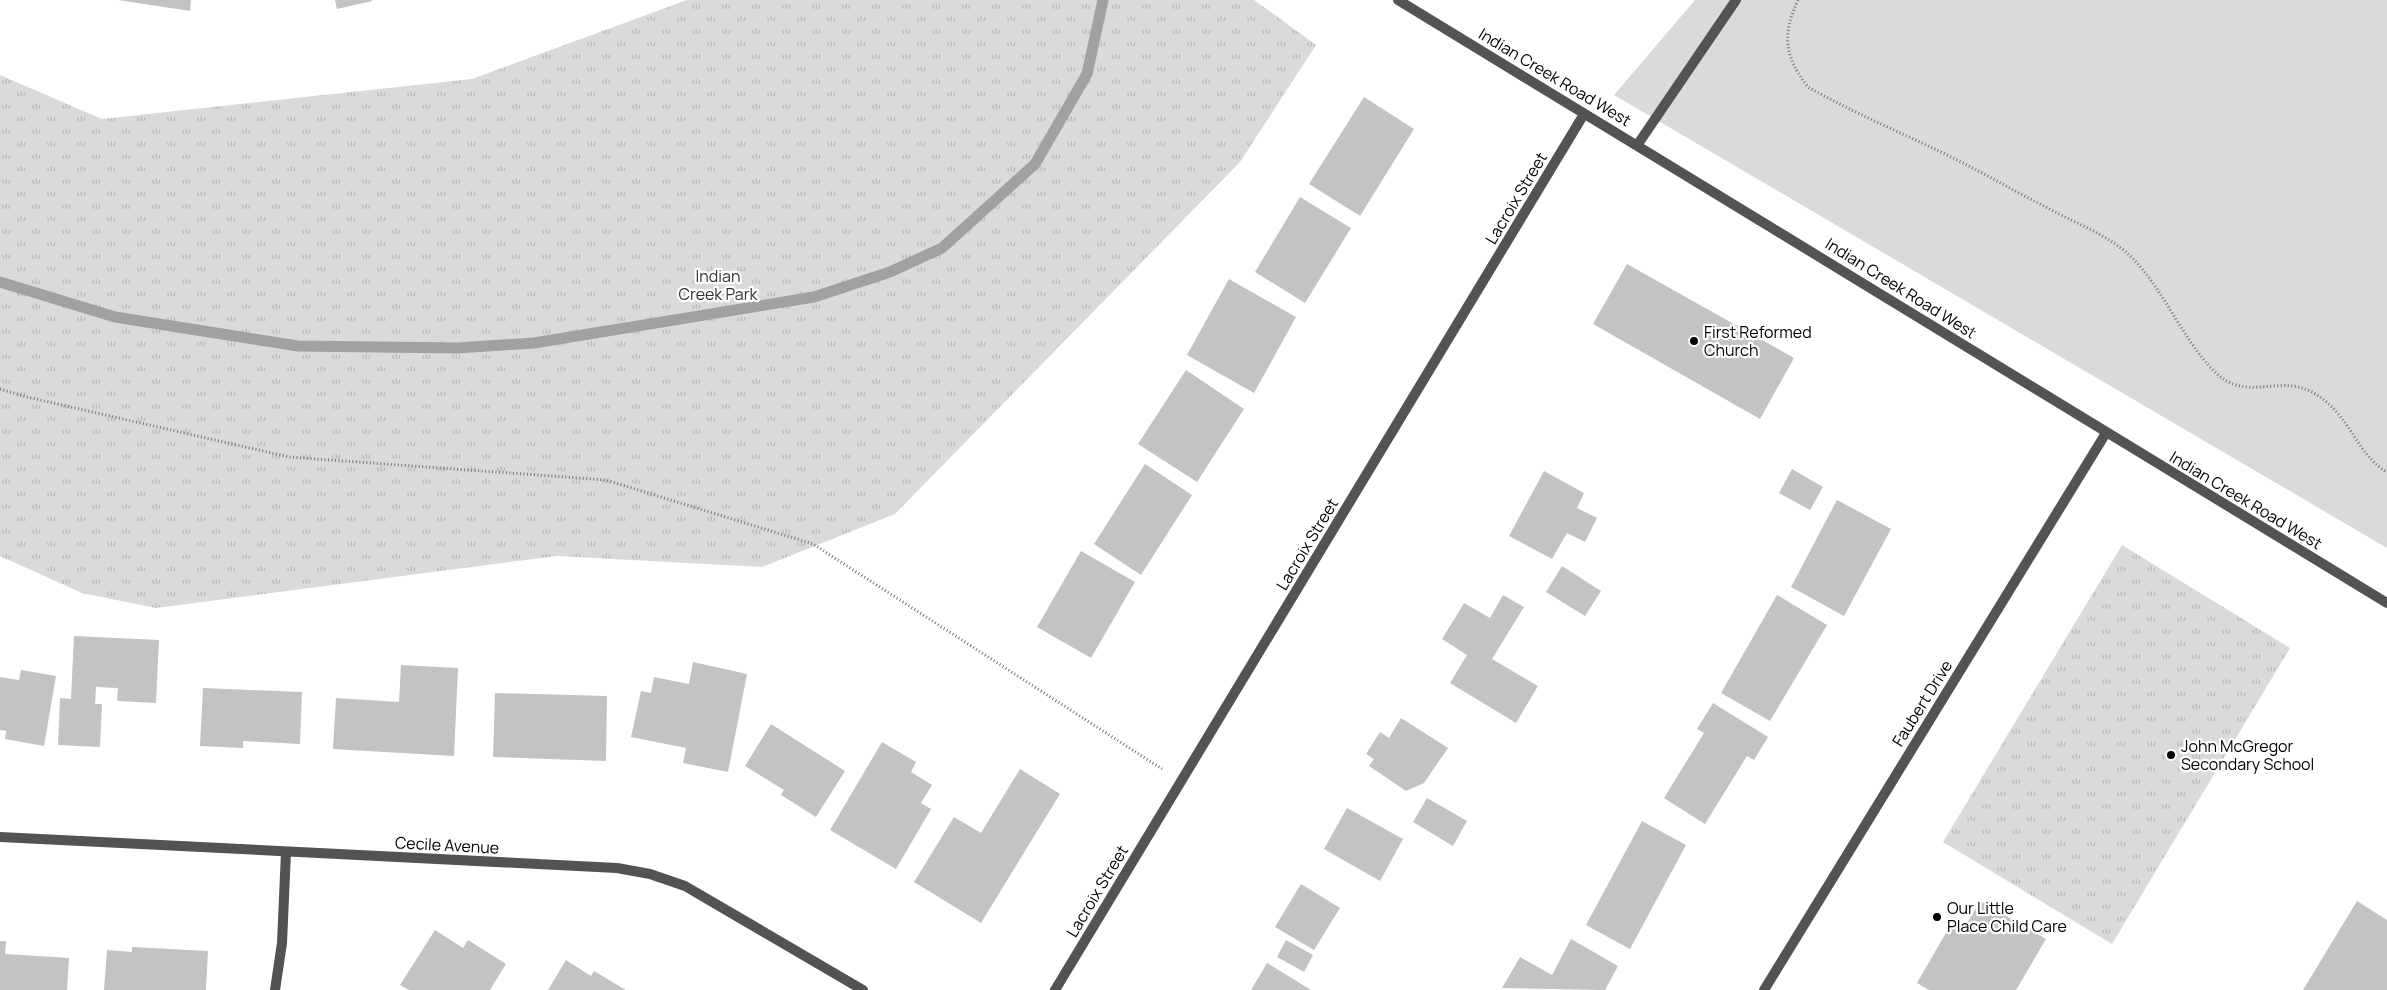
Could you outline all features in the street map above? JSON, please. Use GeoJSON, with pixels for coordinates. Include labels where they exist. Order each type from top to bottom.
{"type":"FeatureCollection","features":[{"type":"Feature","properties":{"kind":"street","name":"Indian Creek Road West"},"geometry":{"type":"LineString","coordinates":[[1398,0],[1584,114],[1638,144],[2387,603]]}},
{"type":"Feature","properties":{"kind":"street"},"geometry":{"type":"LineString","coordinates":[[1638,144],[1736,0]]}},
{"type":"Feature","properties":{"kind":"street","name":"Lacroix Street"},"geometry":{"type":"LineString","coordinates":[[1055,990],[1584,114]]}},
{"type":"Feature","properties":{"kind":"street","name":"Faubert Drive"},"geometry":{"type":"LineString","coordinates":[[1764,990],[2106,432]]}},
{"type":"Feature","properties":{"kind":"street","name":"Cecile Avenue"},"geometry":{"type":"LineString","coordinates":[[0,837],[617,868],[650,874],[692,890],[863,990]]}},
{"type":"Feature","properties":{"kind":"street"},"geometry":{"type":"LineString","coordinates":[[275,990],[282,943],[286,852]]}},
{"type":"Feature","properties":{"kind":"path"},"geometry":{"type":"LineString","coordinates":[[1798,0],[1788,26],[1787,43],[1789,57],[1797,73],[1808,87],[1961,162],[2119,247],[2132,257],[2144,271],[2196,350],[2214,372],[2237,386],[2253,389],[2290,386],[2308,390],[2322,397],[2346,422],[2369,458],[2387,472]]}},
{"type":"Feature","properties":{"kind":"path"},"geometry":{"type":"LineString","coordinates":[[0,389],[27,397],[289,457],[606,480],[813,544],[1182,781]]}},
{"type":"Feature","properties":{"kind":"green space","name":"Indian Creek Park"},"geometry":{"type":"Polygon","coordinates":[[[687,0],[1254,0],[1316,45],[1240,162],[895,514],[762,567],[557,556],[156,608],[82,593],[0,556],[0,75],[102,119],[472,79],[687,0]]]}},
{"type":"Feature","properties":{"kind":"green space"},"geometry":{"type":"Polygon","coordinates":[[[1695,0],[2387,0],[2387,548],[1614,95],[1695,0]]]}},
{"type":"Feature","properties":{"kind":"green space"},"geometry":{"type":"Polygon","coordinates":[[[2122,545],[2290,648],[2112,944],[1943,842],[2122,545]]]}},
{"type":"Feature","properties":{"kind":"building"},"geometry":{"type":"Polygon","coordinates":[[[118,0],[191,0],[190,11],[118,0]]]}},
{"type":"Feature","properties":{"kind":"building"},"geometry":{"type":"Polygon","coordinates":[[[335,0],[372,0],[372,1],[337,9],[335,0]]]}},
{"type":"Feature","properties":{"kind":"building"},"geometry":{"type":"Polygon","coordinates":[[[1364,97],[1414,129],[1360,216],[1309,184],[1364,97]]]}},
{"type":"Feature","properties":{"kind":"building"},"geometry":{"type":"Polygon","coordinates":[[[1300,197],[1351,228],[1305,303],[1255,272],[1300,197]]]}},
{"type":"Feature","properties":{"kind":"building","name":"First Reformed Church"},"geometry":{"type":"Polygon","coordinates":[[[1627,264],[1794,358],[1760,419],[1593,324],[1627,264]]]}},
{"type":"Feature","properties":{"kind":"building"},"geometry":{"type":"Polygon","coordinates":[[[1229,279],[1296,317],[1254,393],[1187,355],[1229,279]]]}},
{"type":"Feature","properties":{"kind":"building"},"geometry":{"type":"Polygon","coordinates":[[[1186,370],[1244,409],[1197,482],[1138,444],[1186,370]]]}},
{"type":"Feature","properties":{"kind":"building"},"geometry":{"type":"Polygon","coordinates":[[[1145,464],[1192,495],[1141,575],[1094,544],[1145,464]]]}},
{"type":"Feature","properties":{"kind":"building"},"geometry":{"type":"Polygon","coordinates":[[[1792,469],[1823,487],[1810,510],[1779,493],[1792,469]]]}},
{"type":"Feature","properties":{"kind":"building"},"geometry":{"type":"Polygon","coordinates":[[[1544,471],[1584,493],[1577,508],[1597,518],[1585,542],[1567,533],[1552,559],[1509,536],[1544,471]]]}},
{"type":"Feature","properties":{"kind":"building"},"geometry":{"type":"Polygon","coordinates":[[[1837,500],[1891,529],[1844,616],[1791,587],[1837,500]]]}},
{"type":"Feature","properties":{"kind":"building"},"geometry":{"type":"Polygon","coordinates":[[[1081,551],[1135,582],[1091,658],[1037,627],[1081,551]]]}},
{"type":"Feature","properties":{"kind":"building"},"geometry":{"type":"Polygon","coordinates":[[[1562,566],[1601,591],[1585,616],[1546,592],[1562,566]]]}},
{"type":"Feature","properties":{"kind":"building"},"geometry":{"type":"Polygon","coordinates":[[[1503,595],[1524,607],[1492,659],[1538,686],[1516,723],[1450,683],[1467,655],[1442,639],[1464,603],[1490,618],[1503,595]]]}},
{"type":"Feature","properties":{"kind":"building"},"geometry":{"type":"Polygon","coordinates":[[[1777,595],[1827,625],[1770,721],[1721,693],[1777,595]]]}},
{"type":"Feature","properties":{"kind":"building"},"geometry":{"type":"Polygon","coordinates":[[[74,636],[159,640],[156,703],[117,701],[118,688],[96,687],[95,704],[102,704],[100,747],[58,745],[60,698],[71,699],[74,636]]]}},
{"type":"Feature","properties":{"kind":"building"},"geometry":{"type":"Polygon","coordinates":[[[693,662],[747,674],[728,772],[683,763],[686,748],[631,737],[641,691],[651,693],[654,677],[689,684],[693,662]]]}},
{"type":"Feature","properties":{"kind":"building"},"geometry":{"type":"Polygon","coordinates":[[[401,665],[458,668],[454,756],[333,749],[336,698],[399,702],[401,665]]]}},
{"type":"Feature","properties":{"kind":"building"},"geometry":{"type":"Polygon","coordinates":[[[21,670],[56,676],[44,746],[5,739],[6,731],[0,730],[0,677],[19,680],[21,670]]]}},
{"type":"Feature","properties":{"kind":"building"},"geometry":{"type":"Polygon","coordinates":[[[203,688],[302,692],[300,744],[243,741],[243,748],[200,746],[203,688]]]}},
{"type":"Feature","properties":{"kind":"building"},"geometry":{"type":"Polygon","coordinates":[[[495,693],[607,696],[606,761],[493,757],[495,693]]]}},
{"type":"Feature","properties":{"kind":"building"},"geometry":{"type":"Polygon","coordinates":[[[1713,703],[1768,737],[1754,760],[1747,756],[1705,824],[1664,798],[1704,733],[1697,729],[1713,703]]]}},
{"type":"Feature","properties":{"kind":"building"},"geometry":{"type":"Polygon","coordinates":[[[1401,718],[1448,748],[1424,783],[1406,791],[1369,766],[1374,759],[1366,754],[1380,732],[1389,738],[1401,718]]]}},
{"type":"Feature","properties":{"kind":"building"},"geometry":{"type":"Polygon","coordinates":[[[771,724],[845,771],[816,817],[781,795],[784,790],[745,766],[771,724]]]}},
{"type":"Feature","properties":{"kind":"building"},"geometry":{"type":"Polygon","coordinates":[[[882,742],[916,762],[911,772],[932,785],[921,803],[931,809],[896,869],[830,830],[882,742]]]}},
{"type":"Feature","properties":{"kind":"building"},"geometry":{"type":"Polygon","coordinates":[[[1020,769],[1060,794],[981,923],[914,882],[954,817],[981,833],[1020,769]]]}},
{"type":"Feature","properties":{"kind":"building"},"geometry":{"type":"Polygon","coordinates":[[[1427,798],[1467,821],[1453,846],[1413,822],[1427,798]]]}},
{"type":"Feature","properties":{"kind":"building"},"geometry":{"type":"Polygon","coordinates":[[[1347,808],[1403,839],[1380,881],[1324,849],[1347,808]]]}},
{"type":"Feature","properties":{"kind":"building"},"geometry":{"type":"Polygon","coordinates":[[[1642,821],[1686,845],[1630,949],[1586,925],[1642,821]]]}},
{"type":"Feature","properties":{"kind":"building"},"geometry":{"type":"Polygon","coordinates":[[[1301,884],[1340,908],[1314,950],[1275,927],[1301,884]]]}},
{"type":"Feature","properties":{"kind":"building"},"geometry":{"type":"Polygon","coordinates":[[[1980,901],[2046,939],[2016,990],[1929,990],[1917,983],[1951,924],[1963,930],[1980,901]]]}},
{"type":"Feature","properties":{"kind":"building"},"geometry":{"type":"Polygon","coordinates":[[[2357,901],[2387,920],[2387,990],[2303,990],[2357,901]]]}},
{"type":"Feature","properties":{"kind":"building"},"geometry":{"type":"Polygon","coordinates":[[[435,930],[463,948],[468,940],[506,964],[490,990],[409,990],[400,985],[435,930]]]}},
{"type":"Feature","properties":{"kind":"building"},"geometry":{"type":"Polygon","coordinates":[[[1571,939],[1618,966],[1605,990],[1502,988],[1520,957],[1552,975],[1571,939]]]}},
{"type":"Feature","properties":{"kind":"building"},"geometry":{"type":"Polygon","coordinates":[[[1286,940],[1313,955],[1304,972],[1277,957],[1286,940]]]}},
{"type":"Feature","properties":{"kind":"building"},"geometry":{"type":"Polygon","coordinates":[[[0,941],[6,941],[5,954],[69,958],[67,990],[0,990],[0,941]]]}},
{"type":"Feature","properties":{"kind":"building"},"geometry":{"type":"Polygon","coordinates":[[[132,947],[208,951],[206,990],[104,990],[107,950],[132,952],[132,947]]]}},
{"type":"Feature","properties":{"kind":"building"},"geometry":{"type":"Polygon","coordinates":[[[566,960],[591,976],[594,971],[626,990],[548,990],[566,960]]]}},
{"type":"Feature","properties":{"kind":"building"},"geometry":{"type":"Polygon","coordinates":[[[1267,963],[1311,990],[1251,990],[1267,963]]]}},
{"type":"Feature","properties":{"kind":"waterway"},"geometry":{"type":"LineString","coordinates":[[0,282],[115,317],[298,346],[457,348],[534,343],[814,297],[890,272],[942,248],[1035,164],[1087,74],[1103,0]]}},
{"type":"Feature","properties":{"kind":"place","name":"First Reformed Church"},"geometry":{"type":"Point","coordinates":[1694,341]}},
{"type":"Feature","properties":{"kind":"place","name":"John McGregor Secondary School"},"geometry":{"type":"Point","coordinates":[2171,755]}},
{"type":"Feature","properties":{"kind":"place","name":"Our Little Place Child Care"},"geometry":{"type":"Point","coordinates":[1937,917]}}]}
